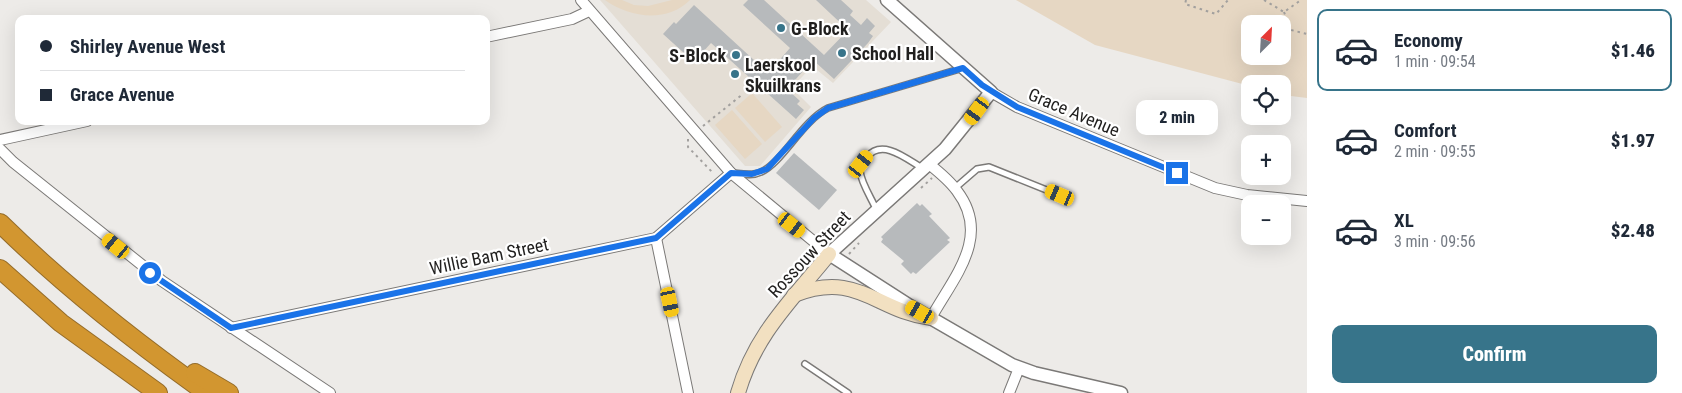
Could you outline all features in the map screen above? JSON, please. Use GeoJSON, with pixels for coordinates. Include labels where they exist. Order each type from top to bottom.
{"type":"FeatureCollection","features":[{"type":"Feature","properties":{"kind":"highway"},"geometry":{"type":"LineString","coordinates":[[0,223],[33,256],[131,338],[207,393]]}},
{"type":"Feature","properties":{"kind":"highway"},"geometry":{"type":"LineString","coordinates":[[0,269],[142,393]]}},
{"type":"Feature","properties":{"kind":"highway"},"geometry":{"type":"LineString","coordinates":[[61,323],[158,393]]}},
{"type":"Feature","properties":{"kind":"highway"},"geometry":{"type":"LineString","coordinates":[[131,338],[229,393]]}},
{"type":"Feature","properties":{"kind":"main road","name":"Rossouw Street"},"geometry":{"type":"LineString","coordinates":[[738,393],[760,339],[829,254]]}},
{"type":"Feature","properties":{"kind":"main road"},"geometry":{"type":"LineString","coordinates":[[794,295],[826,286],[841,287],[861,292],[918,316],[931,318]]}},
{"type":"Feature","properties":{"kind":"street"},"geometry":{"type":"LineString","coordinates":[[581,0],[731,173],[829,254],[931,318],[1019,368],[1121,393]]}},
{"type":"Feature","properties":{"kind":"street","name":"Grace Avenue"},"geometry":{"type":"LineString","coordinates":[[887,0],[991,92],[1017,107],[1205,184],[1247,194],[1307,201]]}},
{"type":"Feature","properties":{"kind":"street"},"geometry":{"type":"LineString","coordinates":[[490,37],[580,17],[589,11]]}},
{"type":"Feature","properties":{"kind":"street","name":"Rossouw Street"},"geometry":{"type":"LineString","coordinates":[[829,254],[927,166],[957,136],[991,92]]}},
{"type":"Feature","properties":{"kind":"street"},"geometry":{"type":"LineString","coordinates":[[0,140],[69,125]]}},
{"type":"Feature","properties":{"kind":"street"},"geometry":{"type":"LineString","coordinates":[[0,149],[19,167],[138,264],[330,393]]}},
{"type":"Feature","properties":{"kind":"street"},"geometry":{"type":"LineString","coordinates":[[927,166],[955,188],[968,217],[971,231],[966,260],[931,318]]}},
{"type":"Feature","properties":{"kind":"street","name":"Willie Bam Street"},"geometry":{"type":"LineString","coordinates":[[231,328],[656,238],[731,173]]}},
{"type":"Feature","properties":{"kind":"street"},"geometry":{"type":"LineString","coordinates":[[656,238],[688,393]]}},
{"type":"Feature","properties":{"kind":"street"},"geometry":{"type":"LineString","coordinates":[[1009,393],[1019,368]]}},
{"type":"Feature","properties":{"kind":"lane"},"geometry":{"type":"LineString","coordinates":[[731,173],[752,174],[767,169],[814,118],[828,108],[963,68]]}},
{"type":"Feature","properties":{"kind":"lane"},"geometry":{"type":"LineString","coordinates":[[877,211],[860,172],[861,164],[870,154],[882,149],[896,152],[927,166]]}},
{"type":"Feature","properties":{"kind":"lane"},"geometry":{"type":"LineString","coordinates":[[955,188],[977,169],[989,167],[1060,195]]}},
{"type":"Feature","properties":{"kind":"lane"},"geometry":{"type":"LineString","coordinates":[[805,364],[848,393]]}},
{"type":"Feature","properties":{"kind":"lane"},"geometry":{"type":"LineString","coordinates":[[836,393],[840,388]]}},
{"type":"Feature","properties":{"kind":"path"},"geometry":{"type":"LineString","coordinates":[[1186,0],[1185,4],[1216,14],[1228,0]]}},
{"type":"Feature","properties":{"kind":"path"},"geometry":{"type":"LineString","coordinates":[[1264,0],[1284,12],[1291,30],[1307,34]]}},
{"type":"Feature","properties":{"kind":"path"},"geometry":{"type":"LineString","coordinates":[[1284,12],[1301,0]]}},
{"type":"Feature","properties":{"kind":"path"},"geometry":{"type":"LineString","coordinates":[[700,128],[743,94]]}},
{"type":"Feature","properties":{"kind":"path"},"geometry":{"type":"LineString","coordinates":[[690,138],[688,147],[715,176]]}},
{"type":"Feature","properties":{"kind":"shaded area","name":"Laerskool Skuilkrans"},"geometry":{"type":"Polygon","coordinates":[[[600,0],[866,0],[891,22],[833,83],[812,66],[792,88],[811,107],[760,166],[745,166],[600,0]]]}},
{"type":"Feature","properties":{"kind":"shaded area"},"geometry":{"type":"Polygon","coordinates":[[[605,0],[622,0],[634,5],[648,6],[672,0],[690,0],[671,12],[660,15],[648,15],[626,11],[605,0]]]}},
{"type":"Feature","properties":{"kind":"shaded area"},"geometry":{"type":"Polygon","coordinates":[[[1016,0],[1307,0],[1307,98],[1291,96],[1291,75],[1241,75],[1241,84],[1095,45],[1016,0]]]}},
{"type":"Feature","properties":{"kind":"shaded area"},"geometry":{"type":"Polygon","coordinates":[[[752,93],[782,127],[765,142],[735,108],[752,93]]]}},
{"type":"Feature","properties":{"kind":"shaded area"},"geometry":{"type":"Polygon","coordinates":[[[732,110],[762,144],[745,159],[715,125],[732,110]]]}},
{"type":"Feature","properties":{"kind":"building"},"geometry":{"type":"Polygon","coordinates":[[[748,0],[764,0],[824,55],[848,30],[816,0],[841,0],[853,11],[850,15],[861,25],[867,18],[875,26],[869,33],[873,36],[834,79],[813,60],[787,89],[800,101],[797,104],[804,110],[796,119],[711,43],[694,62],[663,34],[674,22],[676,24],[694,5],[768,73],[790,48],[743,5],[748,0]]]}},
{"type":"Feature","properties":{"kind":"building"},"geometry":{"type":"Polygon","coordinates":[[[794,153],[837,190],[819,210],[776,173],[794,153]]]}},
{"type":"Feature","properties":{"kind":"building"},"geometry":{"type":"Polygon","coordinates":[[[917,203],[920,206],[922,204],[932,214],[929,216],[950,238],[947,240],[950,242],[916,274],[913,272],[911,274],[901,264],[904,261],[881,242],[883,239],[881,237],[917,203]]]}},
{"type":"Feature","properties":{"kind":"place","name":"G-Block"},"geometry":{"type":"Point","coordinates":[781,28]}},
{"type":"Feature","properties":{"kind":"place","name":"School Hall"},"geometry":{"type":"Point","coordinates":[842,53]}},
{"type":"Feature","properties":{"kind":"place","name":"S-Block"},"geometry":{"type":"Point","coordinates":[736,55]}},
{"type":"Feature","properties":{"kind":"place","name":"Laerskool Skuilkrans"},"geometry":{"type":"Point","coordinates":[735,74]}},
{"type":"Feature","properties":{"kind":"route"},"geometry":{"type":"LineString","coordinates":[[150,273],[231,328],[656,238],[731,173],[752,174],[767,169],[823,110],[963,68],[982,85],[1017,107],[1177,173]]}}]}
